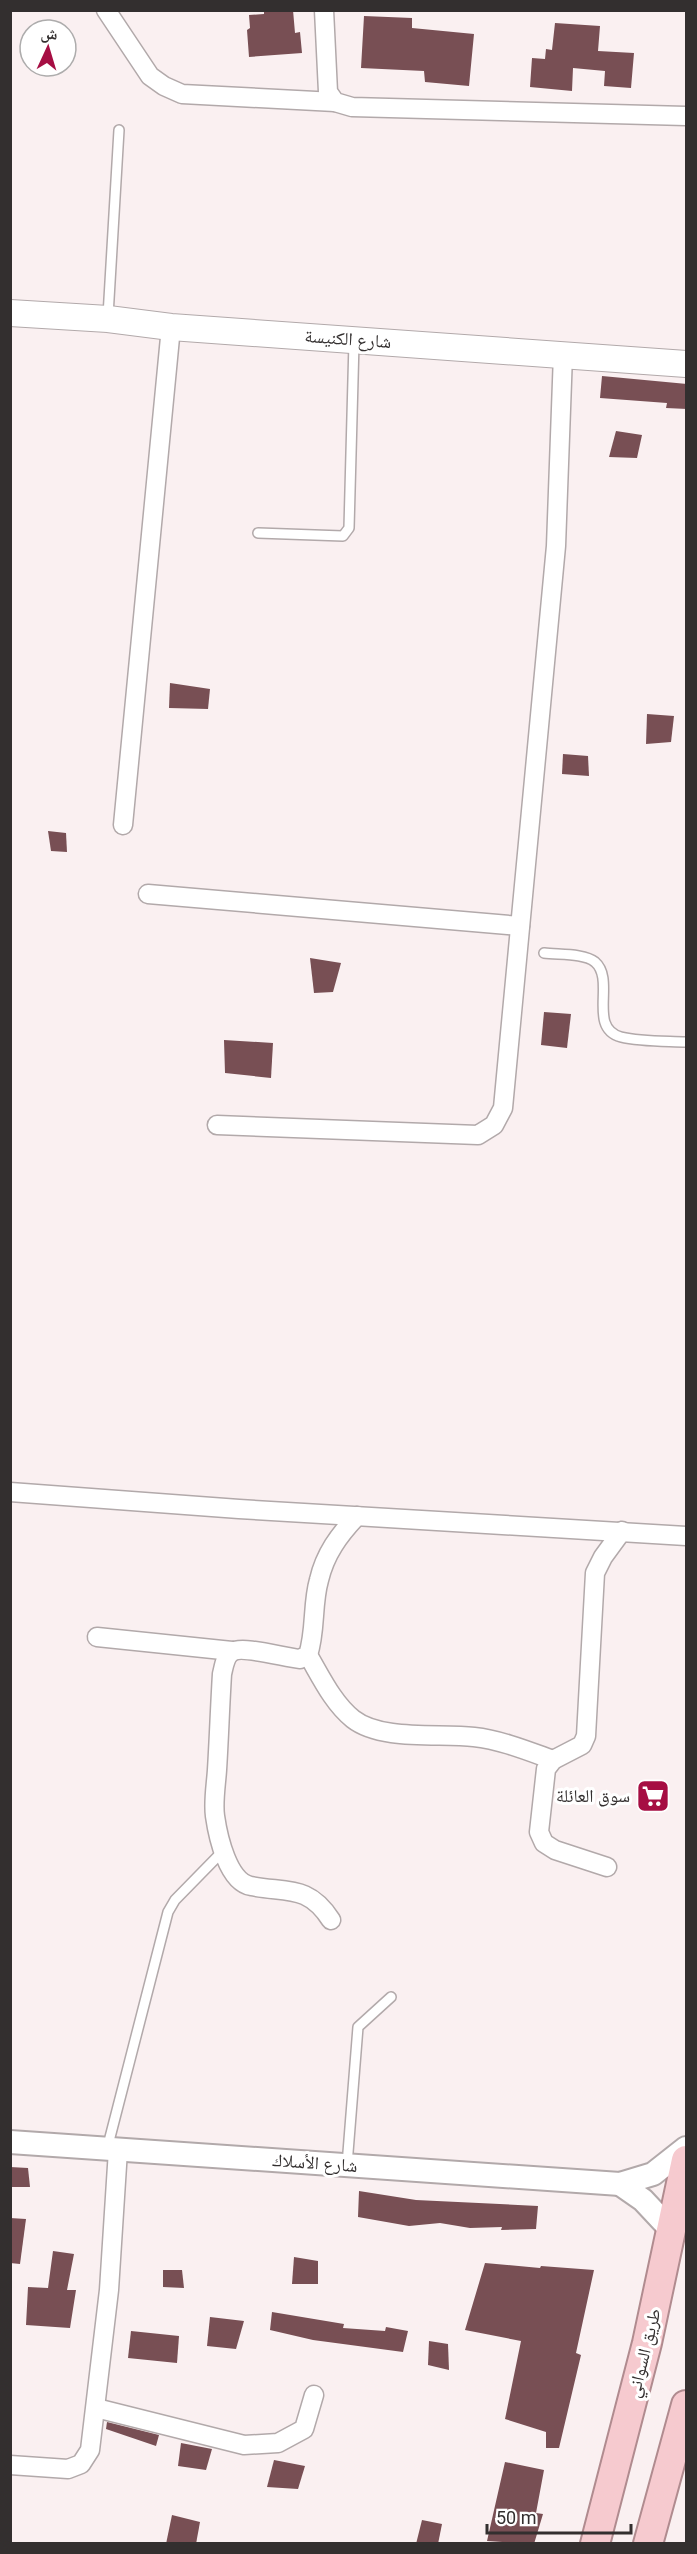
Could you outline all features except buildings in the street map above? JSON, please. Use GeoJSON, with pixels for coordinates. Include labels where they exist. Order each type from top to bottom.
{"type":"FeatureCollection","features":[{"type":"Feature","properties":{"kind":"highway","name":"طريق السواني"},"geometry":{"type":"LineString","coordinates":[[595,2544],[647,2343],[687,2160]]}},
{"type":"Feature","properties":{"kind":"highway"},"geometry":{"type":"LineString","coordinates":[[648,2544],[687,2405]]}},
{"type":"Feature","properties":{"kind":"main road","name":"شارع الكنيسة"},"geometry":{"type":"LineString","coordinates":[[10,313],[108,319],[171,327],[687,364]]}},
{"type":"Feature","properties":{"kind":"street"},"geometry":{"type":"LineString","coordinates":[[106,10],[150,76],[164,86],[182,94],[335,102],[352,107],[687,117]]}},
{"type":"Feature","properties":{"kind":"street"},"geometry":{"type":"LineString","coordinates":[[324,10],[328,92],[335,102]]}},
{"type":"Feature","properties":{"kind":"street"},"geometry":{"type":"LineString","coordinates":[[123,825],[171,327]]}},
{"type":"Feature","properties":{"kind":"street"},"geometry":{"type":"LineString","coordinates":[[217,1125],[478,1136],[494,1125],[503,1108],[556,546],[563,354]]}},
{"type":"Feature","properties":{"kind":"street"},"geometry":{"type":"LineString","coordinates":[[148,894],[520,926]]}},
{"type":"Feature","properties":{"kind":"street"},"geometry":{"type":"LineString","coordinates":[[10,1492],[687,1536]]}},
{"type":"Feature","properties":{"kind":"street"},"geometry":{"type":"LineString","coordinates":[[357,1516],[337,1537],[318,1581],[308,1655],[334,1699],[353,1719],[367,1727],[385,1731],[476,1737],[512,1745],[554,1760]]}},
{"type":"Feature","properties":{"kind":"street"},"geometry":{"type":"LineString","coordinates":[[607,1867],[555,1850],[544,1843],[539,1832],[546,1769],[554,1760],[578,1748],[586,1737],[595,1573],[603,1557],[622,1531]]}},
{"type":"Feature","properties":{"kind":"street"},"geometry":{"type":"LineString","coordinates":[[97,1637],[232,1652],[242,1649],[300,1659],[308,1655]]}},
{"type":"Feature","properties":{"kind":"street"},"geometry":{"type":"LineString","coordinates":[[232,1652],[225,1660],[222,1674],[215,1804],[215,1816],[232,1875],[248,1886],[287,1889],[309,1896],[322,1906],[331,1920]]}},
{"type":"Feature","properties":{"kind":"street","name":"شارع الأسلاك"},"geometry":{"type":"LineString","coordinates":[[10,2142],[620,2184],[653,2174],[687,2148]]}},
{"type":"Feature","properties":{"kind":"street"},"geometry":{"type":"LineString","coordinates":[[10,2465],[68,2469],[81,2464],[90,2450],[109,2290],[112,2149]]}},
{"type":"Feature","properties":{"kind":"street"},"geometry":{"type":"LineString","coordinates":[[620,2184],[643,2200],[672,2231]]}},
{"type":"Feature","properties":{"kind":"street"},"geometry":{"type":"LineString","coordinates":[[96,2408],[244,2445],[278,2443],[304,2429],[314,2395]]}},
{"type":"Feature","properties":{"kind":"lane"},"geometry":{"type":"LineString","coordinates":[[108,319],[119,130]]}},
{"type":"Feature","properties":{"kind":"lane"},"geometry":{"type":"LineString","coordinates":[[258,533],[343,536],[349,528],[354,340]]}},
{"type":"Feature","properties":{"kind":"lane"},"geometry":{"type":"LineString","coordinates":[[544,953],[587,958],[596,963],[602,973],[604,1021],[620,1037],[687,1042]]}},
{"type":"Feature","properties":{"kind":"lane"},"geometry":{"type":"LineString","coordinates":[[112,2149],[168,1912],[183,1891],[224,1851]]}},
{"type":"Feature","properties":{"kind":"lane"},"geometry":{"type":"LineString","coordinates":[[346,2165],[358,2027],[391,1997]]}},
{"type":"Feature","properties":{"kind":"place","name":"سوق العائلة"},"geometry":{"type":"Point","coordinates":[653,1796]}}]}
